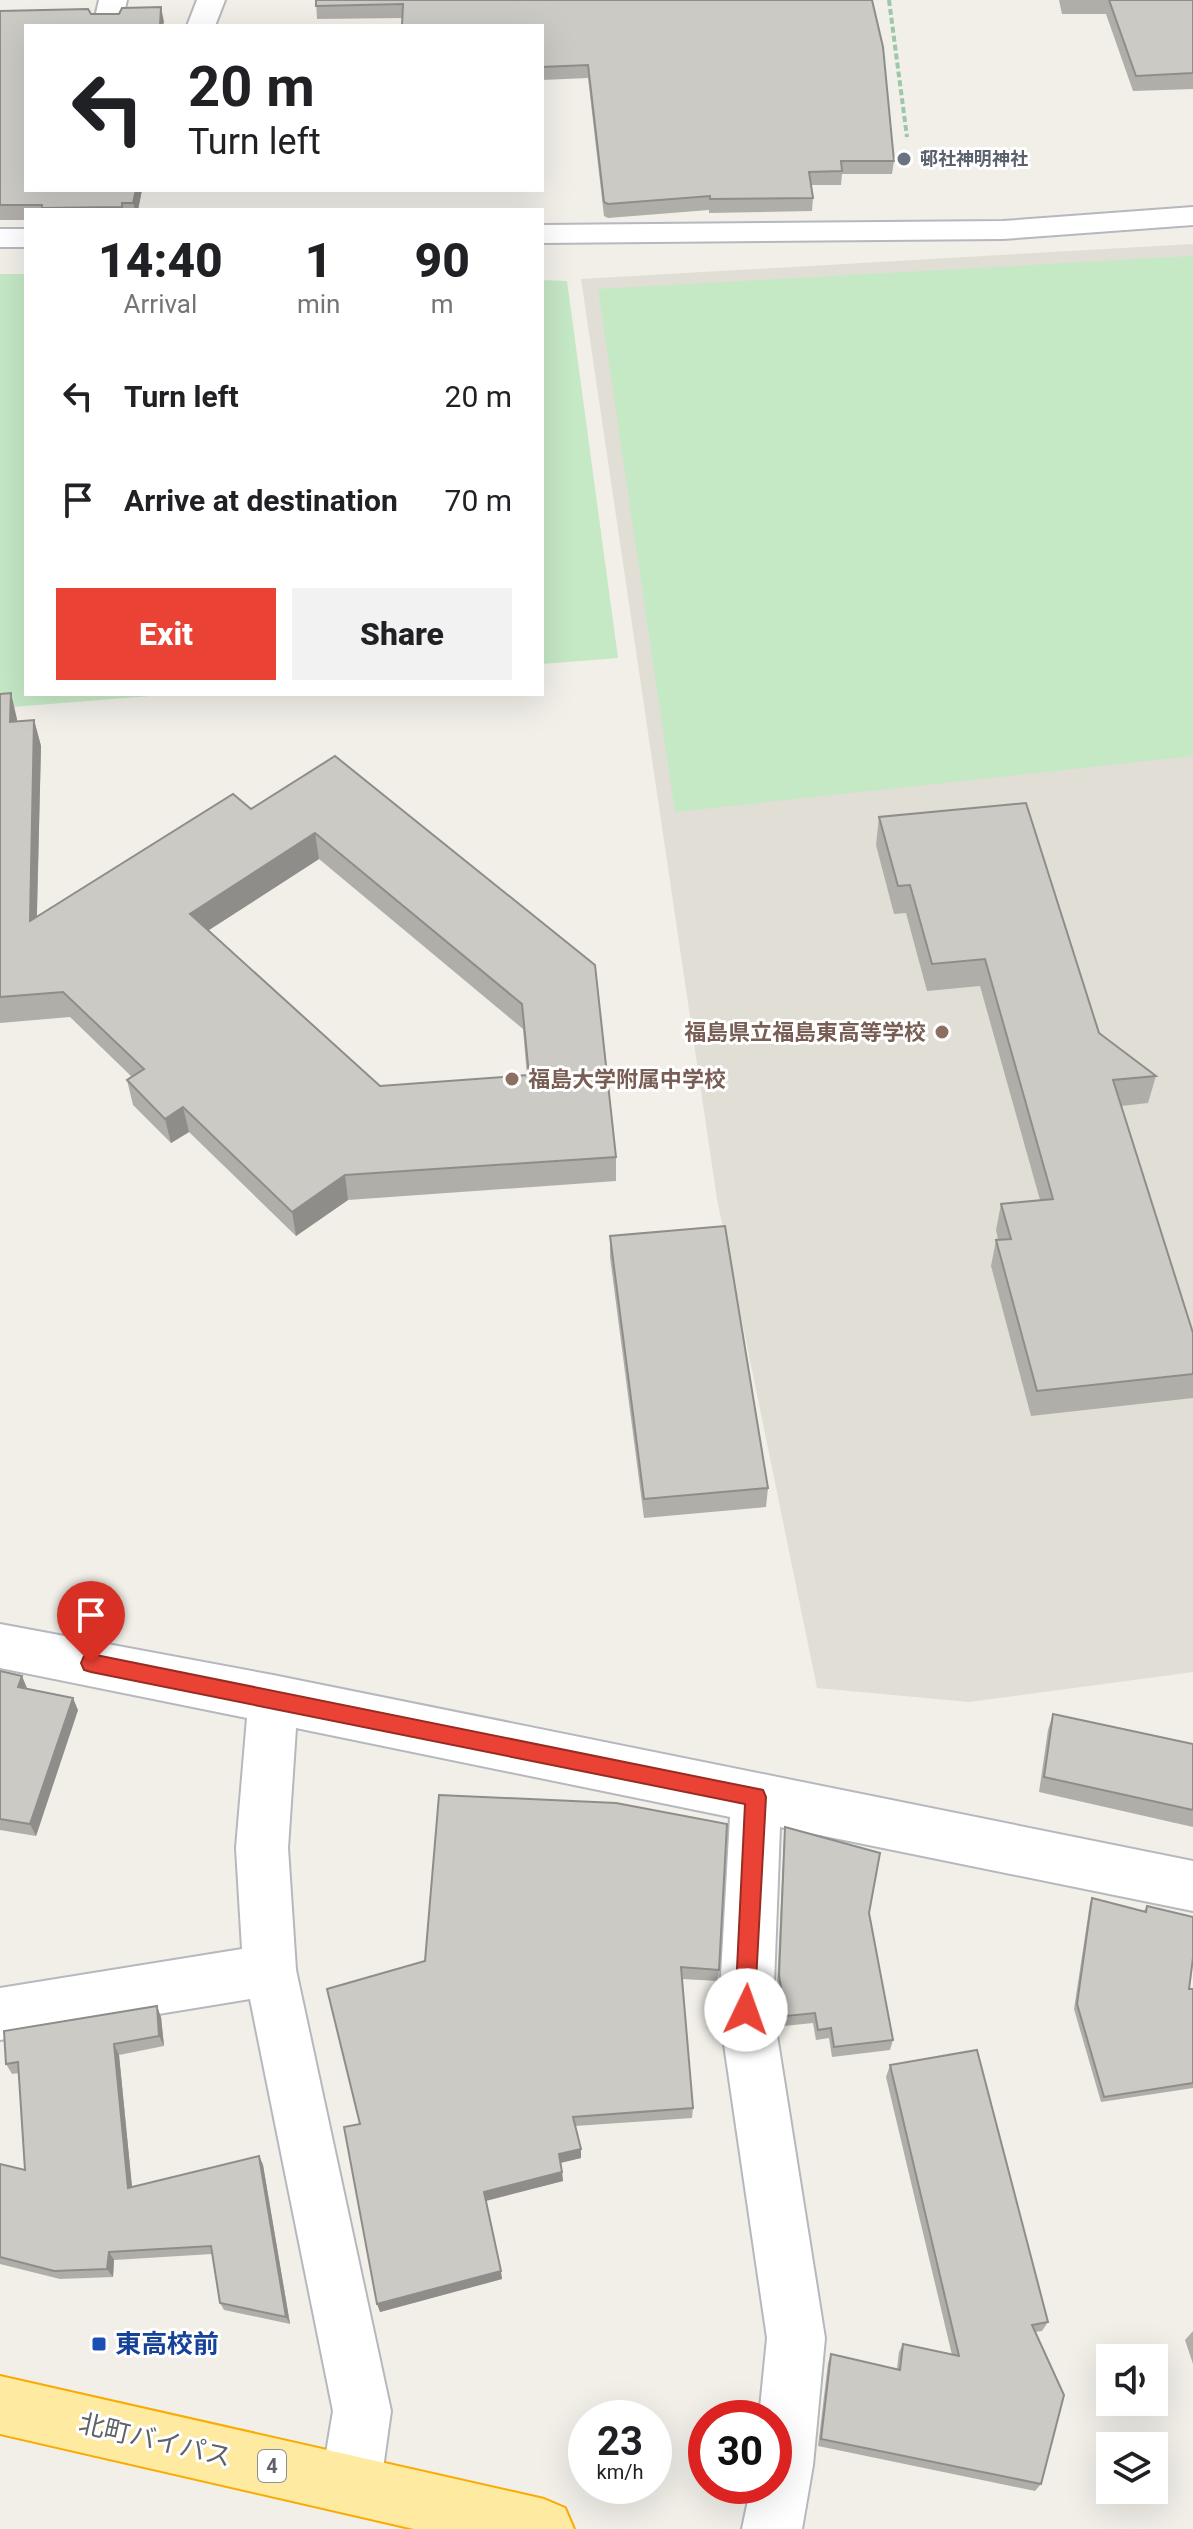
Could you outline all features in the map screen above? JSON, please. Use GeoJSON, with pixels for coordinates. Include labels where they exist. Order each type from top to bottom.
{"type":"FeatureCollection","features":[{"type":"Feature","properties":{"kind":"highway","name":"北町バイパス"},"geometry":{"type":"LineString","coordinates":[[0,2405],[544,2529]]}},
{"type":"Feature","properties":{"kind":"street"},"geometry":{"type":"LineString","coordinates":[[107,24],[113,0]]}},
{"type":"Feature","properties":{"kind":"street"},"geometry":{"type":"LineString","coordinates":[[202,24],[211,0]]}},
{"type":"Feature","properties":{"kind":"street"},"geometry":{"type":"LineString","coordinates":[[544,234],[1003,230],[1193,216]]}},
{"type":"Feature","properties":{"kind":"street"},"geometry":{"type":"LineString","coordinates":[[0,238],[24,238]]}},
{"type":"Feature","properties":{"kind":"street"},"geometry":{"type":"LineString","coordinates":[[0,1646],[273,1698],[1193,1886]]}},
{"type":"Feature","properties":{"kind":"street"},"geometry":{"type":"LineString","coordinates":[[273,1698],[262,1848],[270,1970],[362,2411],[351,2483]]}},
{"type":"Feature","properties":{"kind":"street"},"geometry":{"type":"LineString","coordinates":[[756,1797],[746,2010],[796,2338],[784,2465],[772,2529]]}},
{"type":"Feature","properties":{"kind":"street"},"geometry":{"type":"LineString","coordinates":[[0,2014],[270,1970]]}},
{"type":"Feature","properties":{"kind":"path"},"geometry":{"type":"LineString","coordinates":[[889,0],[907,137]]}},
{"type":"Feature","properties":{"kind":"shaded area","name":"福島県立福島東高等学校"},"geometry":{"type":"Polygon","coordinates":[[[1193,244],[1193,1672],[969,1702],[817,1688],[717,1199],[581,279],[1193,244]]]}},
{"type":"Feature","properties":{"kind":"green space"},"geometry":{"type":"Polygon","coordinates":[[[1193,256],[1193,756],[675,812],[598,289],[1193,256]]]}},
{"type":"Feature","properties":{"kind":"green space"},"geometry":{"type":"Polygon","coordinates":[[[0,274],[24,274],[24,696],[150,696],[0,708],[0,274]]]}},
{"type":"Feature","properties":{"kind":"green space"},"geometry":{"type":"Polygon","coordinates":[[[544,280],[567,281],[618,658],[544,664],[544,280]]]}},
{"type":"Feature","properties":{"kind":"building"},"geometry":{"type":"Polygon","coordinates":[[[316,0],[872,0],[883,47],[894,161],[841,161],[842,171],[809,172],[813,198],[710,199],[710,196],[608,204],[604,202],[588,65],[544,67],[544,24],[402,24],[403,4],[316,6],[316,0]]]}},
{"type":"Feature","properties":{"kind":"building"},"geometry":{"type":"Polygon","coordinates":[[[1109,0],[1193,0],[1193,73],[1136,76],[1109,0]]]}},
{"type":"Feature","properties":{"kind":"building"},"geometry":{"type":"Polygon","coordinates":[[[161,7],[160,24],[24,24],[24,192],[136,192],[133,203],[122,203],[122,207],[0,205],[0,11],[88,9],[91,14],[119,14],[122,8],[161,7]]]}},
{"type":"Feature","properties":{"kind":"building"},"geometry":{"type":"Polygon","coordinates":[[[11,693],[10,722],[34,720],[30,921],[233,794],[251,809],[335,756],[595,965],[616,1157],[345,1175],[292,1212],[183,1107],[165,1119],[127,1080],[144,1069],[63,992],[0,997],[0,694],[11,693]],[[315,833],[190,914],[380,1086],[529,1075],[522,1004],[315,833]]]}},
{"type":"Feature","properties":{"kind":"building"},"geometry":{"type":"Polygon","coordinates":[[[1026,803],[1099,1033],[1156,1076],[1113,1080],[1193,1333],[1193,1374],[1037,1391],[996,1240],[1011,1239],[1001,1204],[1053,1199],[985,959],[932,964],[910,885],[898,886],[879,817],[1026,803]]]}},
{"type":"Feature","properties":{"kind":"building"},"geometry":{"type":"Polygon","coordinates":[[[725,1226],[768,1488],[644,1499],[610,1236],[725,1226]]]}},
{"type":"Feature","properties":{"kind":"building"},"geometry":{"type":"Polygon","coordinates":[[[0,1671],[22,1676],[18,1687],[73,1698],[30,1824],[0,1819],[0,1671]]]}},
{"type":"Feature","properties":{"kind":"building"},"geometry":{"type":"Polygon","coordinates":[[[1053,1714],[1193,1744],[1193,1810],[1044,1777],[1053,1714]]]}},
{"type":"Feature","properties":{"kind":"building"},"geometry":{"type":"Polygon","coordinates":[[[439,1795],[616,1803],[727,1824],[719,1970],[681,1967],[693,2108],[573,2117],[581,2149],[559,2154],[562,2172],[484,2192],[501,2271],[377,2304],[344,2127],[360,2124],[327,1989],[425,1961],[439,1795]]]}},
{"type":"Feature","properties":{"kind":"building"},"geometry":{"type":"Polygon","coordinates":[[[785,1827],[880,1853],[869,1913],[893,2040],[834,2047],[831,2028],[818,2030],[815,2013],[786,2016],[779,1976],[785,1827]]]}},
{"type":"Feature","properties":{"kind":"building"},"geometry":{"type":"Polygon","coordinates":[[[1092,1898],[1146,1912],[1147,1906],[1193,1917],[1189,1989],[1193,1989],[1193,2083],[1104,2097],[1077,2004],[1092,1898]]]}},
{"type":"Feature","properties":{"kind":"building"},"geometry":{"type":"Polygon","coordinates":[[[157,2006],[159,2036],[114,2044],[128,2188],[259,2156],[286,2317],[220,2303],[211,2246],[109,2252],[107,2269],[54,2271],[0,2257],[0,2164],[25,2170],[18,2062],[6,2064],[4,2031],[157,2006]]]}},
{"type":"Feature","properties":{"kind":"building"},"geometry":{"type":"Polygon","coordinates":[[[977,2050],[1048,2322],[1032,2325],[1064,2395],[1041,2484],[821,2439],[831,2354],[900,2370],[903,2344],[959,2356],[890,2065],[977,2050]]]}},
{"type":"Feature","properties":{"kind":"place","name":"邨社神明神社"},"geometry":{"type":"Point","coordinates":[904,159]}},
{"type":"Feature","properties":{"kind":"place","name":"福島県立福島東高等学校"},"geometry":{"type":"Point","coordinates":[942,1032]}},
{"type":"Feature","properties":{"kind":"place","name":"福島大学附属中学校"},"geometry":{"type":"Point","coordinates":[512,1079]}},
{"type":"Feature","properties":{"kind":"place","name":"東高校前"},"geometry":{"type":"Point","coordinates":[99,2344]}},
{"type":"Feature","properties":{"kind":"route"},"geometry":{"type":"LineString","coordinates":[[91,1663],[756,1797],[746,2010]]}}]}
